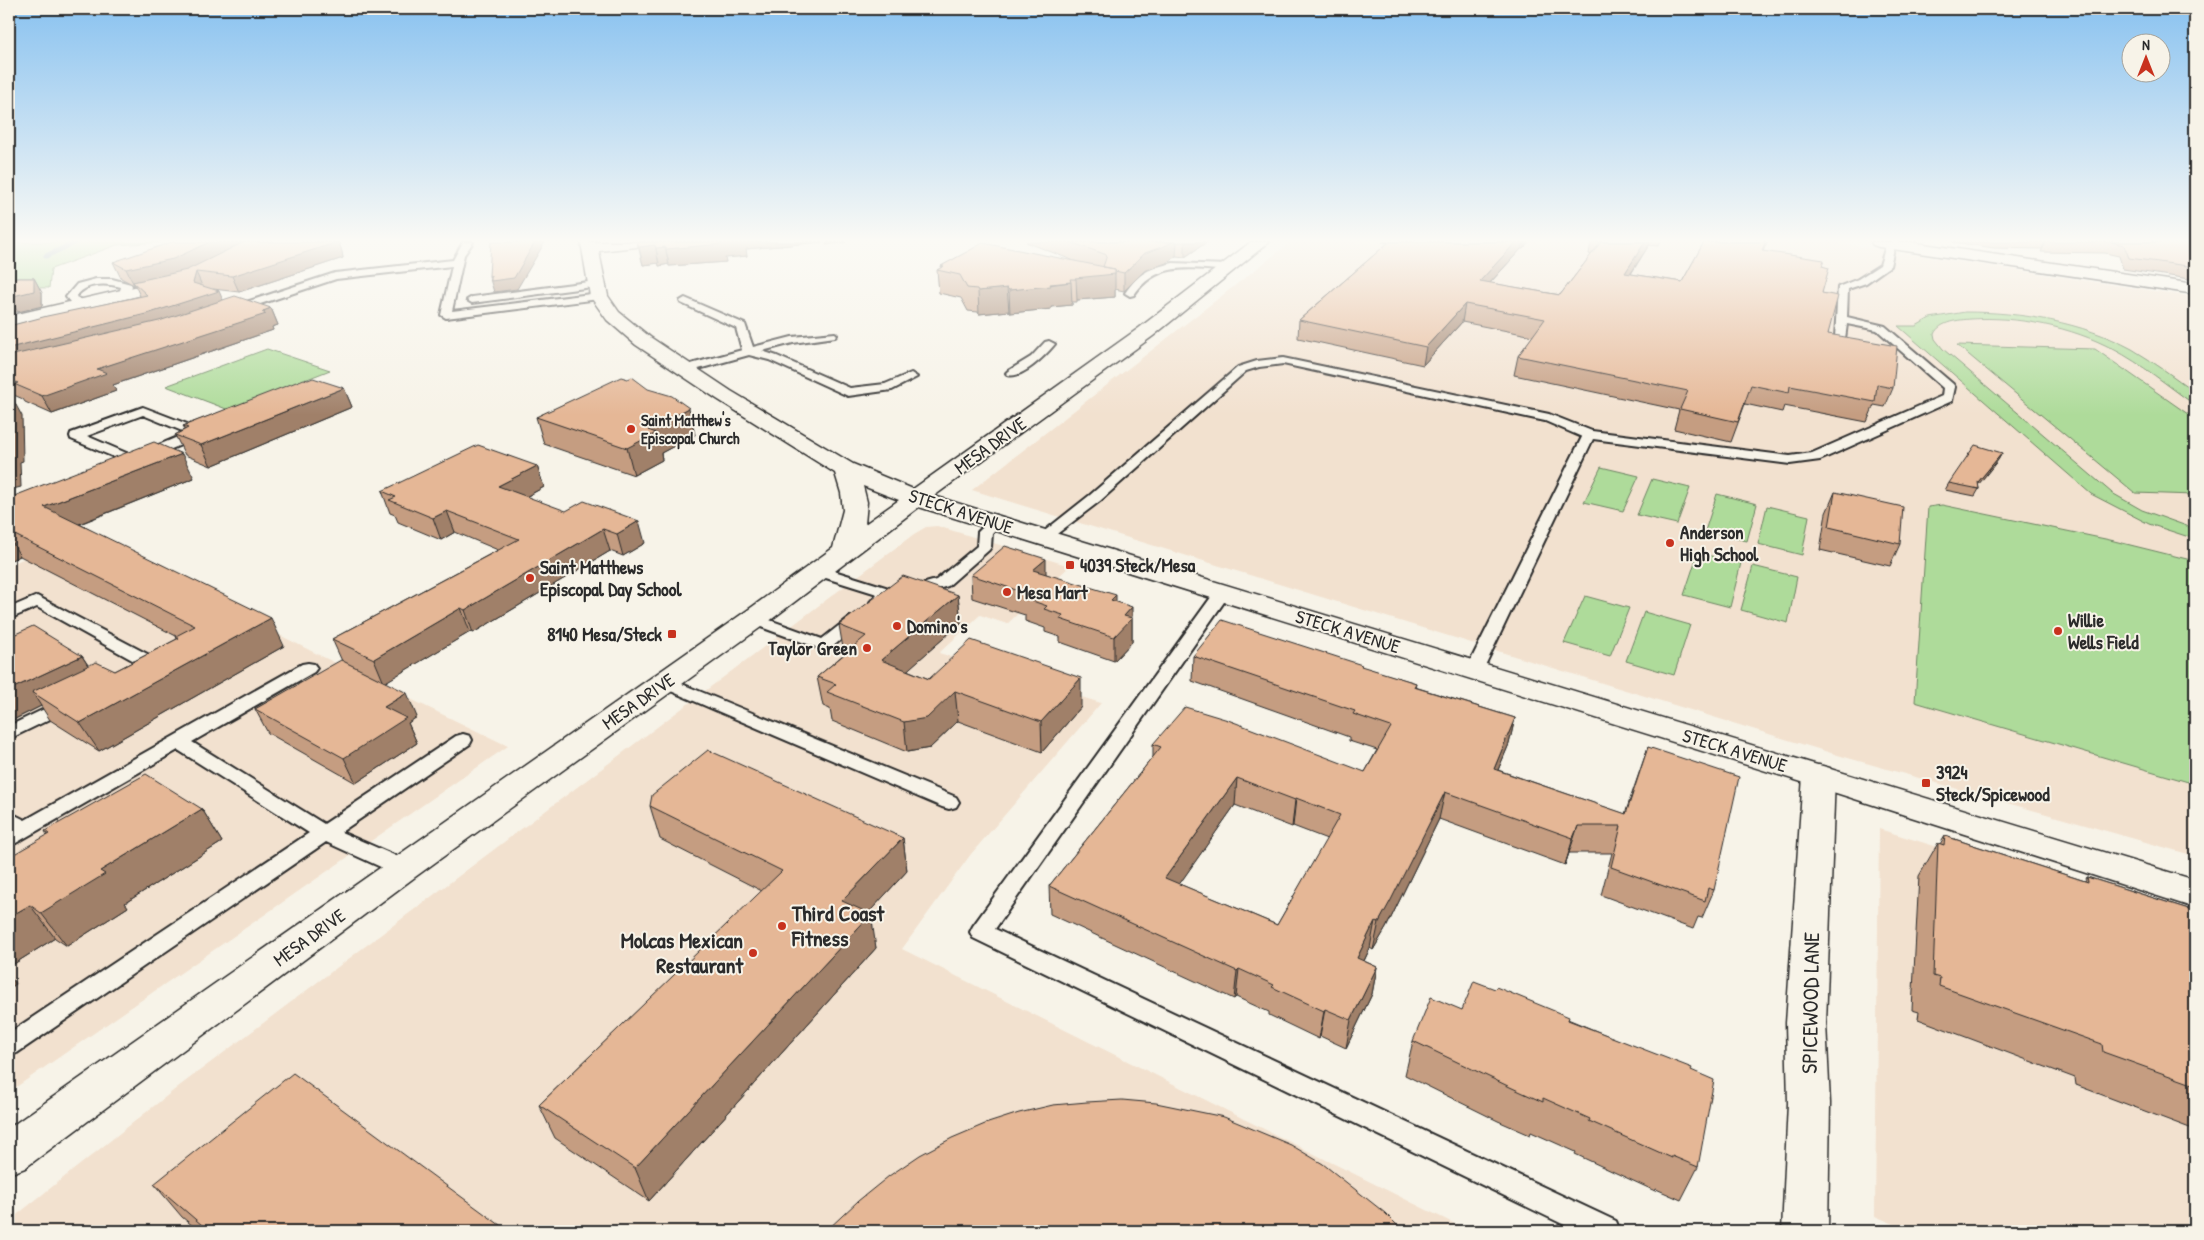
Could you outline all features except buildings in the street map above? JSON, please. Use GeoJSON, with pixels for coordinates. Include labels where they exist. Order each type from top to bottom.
{"type":"FeatureCollection","features":[{"type":"Feature","properties":{"kind":"street"},"geometry":{"type":"LineString","coordinates":[[9,321],[102,300]]}},
{"type":"Feature","properties":{"kind":"street","name":"STECK AVENUE"},"geometry":{"type":"LineString","coordinates":[[604,300],[613,316],[643,341],[684,368],[845,468],[864,478],[916,498],[1819,776],[2195,894]]}},
{"type":"Feature","properties":{"kind":"street","name":"MESA DRIVE"},"geometry":{"type":"LineString","coordinates":[[9,1153],[403,868],[818,572],[1187,300]]}},
{"type":"Feature","properties":{"kind":"street"},"geometry":{"type":"LineString","coordinates":[[844,552],[854,524],[856,504],[845,468]]}},
{"type":"Feature","properties":{"kind":"street","name":"SPICEWOOD LANE"},"geometry":{"type":"LineString","coordinates":[[1805,1231],[1809,1103],[1806,1023],[1819,776]]}},
{"type":"Feature","properties":{"kind":"lane"},"geometry":{"type":"LineString","coordinates":[[226,312],[263,300]]}},
{"type":"Feature","properties":{"kind":"lane"},"geometry":{"type":"LineString","coordinates":[[450,300],[446,315],[538,300]]}},
{"type":"Feature","properties":{"kind":"lane"},"geometry":{"type":"LineString","coordinates":[[449,303],[485,300]]}},
{"type":"Feature","properties":{"kind":"lane"},"geometry":{"type":"LineString","coordinates":[[1841,337],[1842,300]]}},
{"type":"Feature","properties":{"kind":"lane"},"geometry":{"type":"LineString","coordinates":[[685,301],[741,326],[748,351]]}},
{"type":"Feature","properties":{"kind":"lane"},"geometry":{"type":"LineString","coordinates":[[1044,537],[1095,498],[1242,369],[1257,364],[1283,361],[1549,418],[1589,435],[1790,460],[1815,457],[1948,398],[1949,387],[1881,328],[1841,319]]}},
{"type":"Feature","properties":{"kind":"lane"},"geometry":{"type":"LineString","coordinates":[[684,368],[792,340],[831,336]]}},
{"type":"Feature","properties":{"kind":"lane"},"geometry":{"type":"LineString","coordinates":[[1012,374],[1035,359],[1049,344]]}},
{"type":"Feature","properties":{"kind":"lane"},"geometry":{"type":"LineString","coordinates":[[748,351],[773,358],[848,392],[888,387],[911,377]]}},
{"type":"Feature","properties":{"kind":"lane"},"geometry":{"type":"LineString","coordinates":[[115,468],[133,461],[198,433],[143,411],[76,436],[133,461]]}},
{"type":"Feature","properties":{"kind":"lane"},"geometry":{"type":"LineString","coordinates":[[1475,670],[1589,435]]}},
{"type":"Feature","properties":{"kind":"lane"},"geometry":{"type":"LineString","coordinates":[[818,572],[889,594],[915,591],[942,583],[984,546],[985,532],[995,523]]}},
{"type":"Feature","properties":{"kind":"lane"},"geometry":{"type":"LineString","coordinates":[[1223,592],[981,932],[1606,1231]]}},
{"type":"Feature","properties":{"kind":"lane"},"geometry":{"type":"LineString","coordinates":[[753,619],[824,645],[889,594]]}},
{"type":"Feature","properties":{"kind":"lane"},"geometry":{"type":"LineString","coordinates":[[9,614],[38,602],[149,662],[123,676]]}},
{"type":"Feature","properties":{"kind":"lane"},"geometry":{"type":"LineString","coordinates":[[14,829],[178,742],[308,668]]}},
{"type":"Feature","properties":{"kind":"lane"},"geometry":{"type":"LineString","coordinates":[[664,682],[949,802]]}},
{"type":"Feature","properties":{"kind":"lane"},"geometry":{"type":"LineString","coordinates":[[9,733],[79,698]]}},
{"type":"Feature","properties":{"kind":"lane"},"geometry":{"type":"LineString","coordinates":[[9,1046],[463,740]]}},
{"type":"Feature","properties":{"kind":"lane"},"geometry":{"type":"LineString","coordinates":[[178,742],[324,833],[403,868]]}},
{"type":"Feature","properties":{"kind":"shaded area","name":"Anderson High School"},"geometry":{"type":"Polygon","coordinates":[[[1217,300],[2195,300],[2195,856],[1841,756],[972,490],[1217,300]]]}},
{"type":"Feature","properties":{"kind":"shaded area"},"geometry":{"type":"Polygon","coordinates":[[[937,526],[1070,566],[1007,624],[980,615],[939,653],[1101,703],[971,854],[902,949],[1469,1231],[9,1231],[9,1221],[178,1087],[914,534],[926,527],[937,526]]]}},
{"type":"Feature","properties":{"kind":"shaded area"},"geometry":{"type":"Polygon","coordinates":[[[80,534],[319,655],[508,746],[9,1092],[9,565],[80,534]]]}},
{"type":"Feature","properties":{"kind":"shaded area"},"geometry":{"type":"Polygon","coordinates":[[[1879,829],[2195,926],[2195,1231],[1910,1231],[1875,1216],[1879,829]]]}},
{"type":"Feature","properties":{"kind":"green space"},"geometry":{"type":"Polygon","coordinates":[[[1965,312],[2008,314],[2051,320],[2093,332],[2132,349],[2195,392],[2195,405],[2145,368],[2097,341],[2062,329],[2026,321],[1966,319],[1945,324],[1934,334],[1935,339],[1943,349],[2112,493],[2142,510],[2195,529],[2195,539],[2149,524],[2091,494],[1898,326],[1916,326],[1930,318],[1965,312]]]}},
{"type":"Feature","properties":{"kind":"green space"},"geometry":{"type":"Polygon","coordinates":[[[1957,345],[2095,349],[2195,419],[2195,495],[2135,493],[1957,345]]]}},
{"type":"Feature","properties":{"kind":"green space"},"geometry":{"type":"Polygon","coordinates":[[[267,349],[330,370],[229,410],[166,386],[267,349]]]}},
{"type":"Feature","properties":{"kind":"green space"},"geometry":{"type":"Polygon","coordinates":[[[1601,467],[1639,476],[1623,511],[1584,502],[1601,467]]]}},
{"type":"Feature","properties":{"kind":"green space"},"geometry":{"type":"Polygon","coordinates":[[[1652,479],[1690,488],[1677,524],[1637,515],[1652,479]]]}},
{"type":"Feature","properties":{"kind":"green space"},"geometry":{"type":"Polygon","coordinates":[[[1717,494],[1757,504],[1747,541],[1705,531],[1717,494]]]}},
{"type":"Feature","properties":{"kind":"green space","name":"Willie Wells Field"},"geometry":{"type":"Polygon","coordinates":[[[1942,505],[2110,540],[2195,561],[2195,784],[1915,702],[1928,507],[1942,505]]]}},
{"type":"Feature","properties":{"kind":"green space"},"geometry":{"type":"Polygon","coordinates":[[[1767,506],[1809,516],[1802,555],[1758,544],[1767,506]]]}},
{"type":"Feature","properties":{"kind":"green space"},"geometry":{"type":"Polygon","coordinates":[[[1698,553],[1741,563],[1730,607],[1684,595],[1698,553]]]}},
{"type":"Feature","properties":{"kind":"green space"},"geometry":{"type":"Polygon","coordinates":[[[1753,566],[1797,577],[1788,623],[1741,610],[1753,566]]]}},
{"type":"Feature","properties":{"kind":"green space"},"geometry":{"type":"Polygon","coordinates":[[[1585,596],[1629,608],[1610,656],[1564,643],[1585,596]]]}},
{"type":"Feature","properties":{"kind":"green space"},"geometry":{"type":"Polygon","coordinates":[[[1644,612],[1690,625],[1674,675],[1626,661],[1644,612]]]}},
{"type":"Feature","properties":{"kind":"place","name":"Saint Matthew's Episcopal Church"},"geometry":{"type":"Point","coordinates":[631,429]}},
{"type":"Feature","properties":{"kind":"place","name":"Anderson High School"},"geometry":{"type":"Point","coordinates":[1670,543]}},
{"type":"Feature","properties":{"kind":"place","name":"4039 Steck/Mesa"},"geometry":{"type":"Point","coordinates":[1070,565]}},
{"type":"Feature","properties":{"kind":"place","name":"Saint Matthews Episcopal Day School"},"geometry":{"type":"Point","coordinates":[530,578]}},
{"type":"Feature","properties":{"kind":"place","name":"Mesa Mart"},"geometry":{"type":"Point","coordinates":[1007,592]}},
{"type":"Feature","properties":{"kind":"place","name":"Domino's"},"geometry":{"type":"Point","coordinates":[897,626]}},
{"type":"Feature","properties":{"kind":"place","name":"Willie Wells Field"},"geometry":{"type":"Point","coordinates":[2058,631]}},
{"type":"Feature","properties":{"kind":"place","name":"8140 Mesa/Steck"},"geometry":{"type":"Point","coordinates":[672,634]}},
{"type":"Feature","properties":{"kind":"place","name":"Taylor Green"},"geometry":{"type":"Point","coordinates":[867,648]}},
{"type":"Feature","properties":{"kind":"place","name":"3924 Steck/Spicewood"},"geometry":{"type":"Point","coordinates":[1926,783]}},
{"type":"Feature","properties":{"kind":"place","name":"Third Coast Fitness"},"geometry":{"type":"Point","coordinates":[782,926]}},
{"type":"Feature","properties":{"kind":"place","name":"Molcas Mexican Restaurant"},"geometry":{"type":"Point","coordinates":[753,953]}}]}
